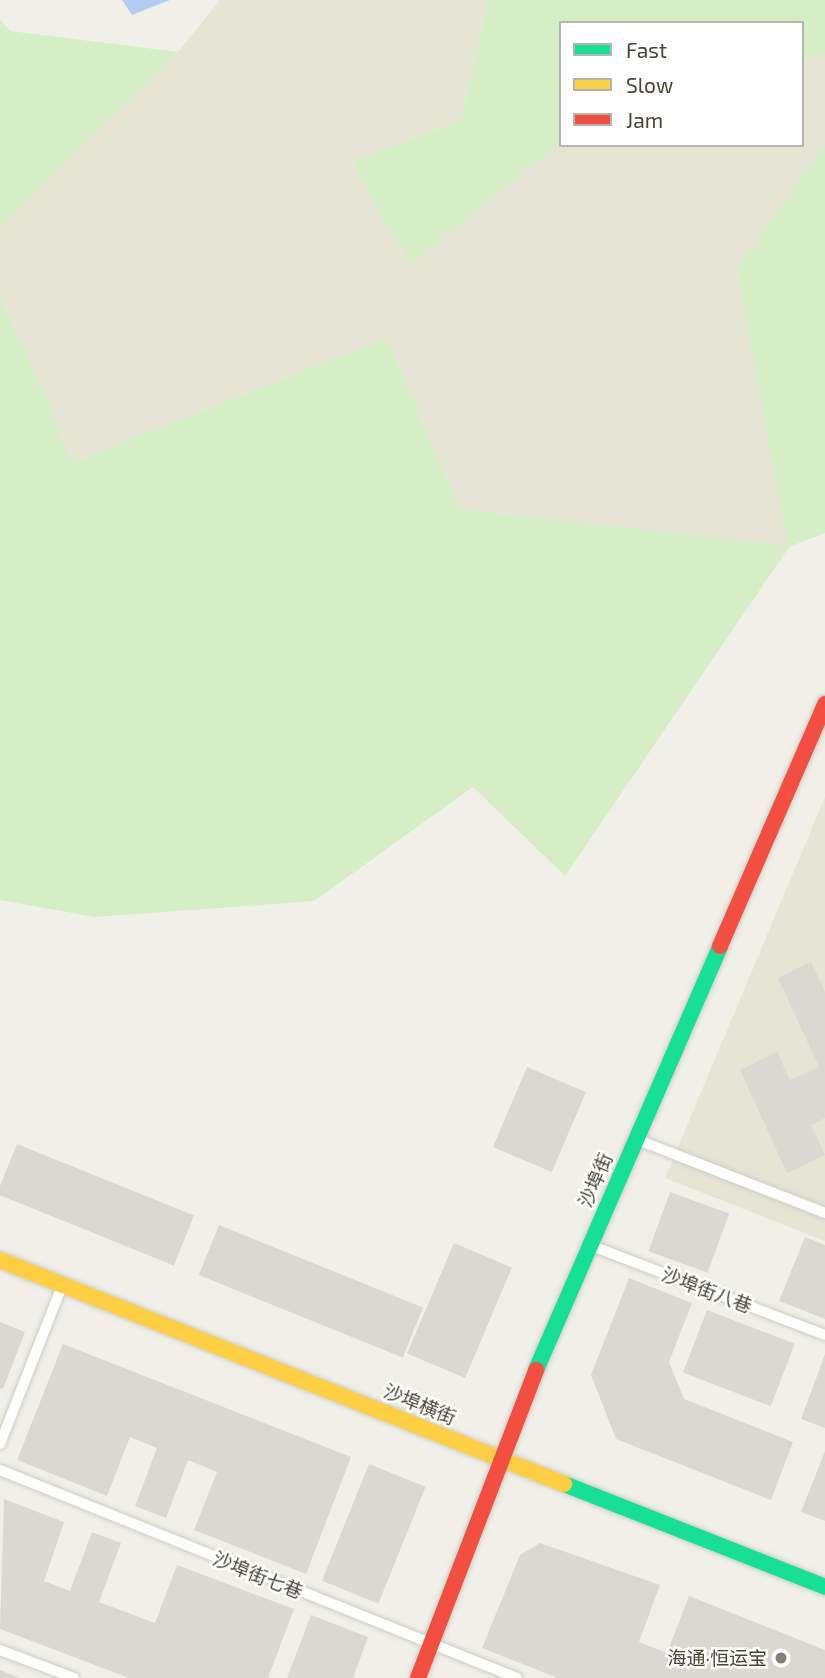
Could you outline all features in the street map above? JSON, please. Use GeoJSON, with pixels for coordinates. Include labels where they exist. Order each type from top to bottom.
{"type":"FeatureCollection","features":[{"type":"Feature","properties":{"kind":"street","name":"沙埠街"},"geometry":{"type":"LineString","coordinates":[[418,1678],[498,1457],[825,704]]}},
{"type":"Feature","properties":{"kind":"street","name":"沙埠横街"},"geometry":{"type":"LineString","coordinates":[[0,1260],[825,1587]]}},
{"type":"Feature","properties":{"kind":"lane"},"geometry":{"type":"LineString","coordinates":[[636,1139],[825,1213]]}},
{"type":"Feature","properties":{"kind":"lane","name":"沙埠街八巷"},"geometry":{"type":"LineString","coordinates":[[590,1245],[825,1335]]}},
{"type":"Feature","properties":{"kind":"lane"},"geometry":{"type":"LineString","coordinates":[[0,1444],[63,1284]]}},
{"type":"Feature","properties":{"kind":"lane","name":"沙埠街七巷"},"geometry":{"type":"LineString","coordinates":[[0,1470],[517,1678]]}},
{"type":"Feature","properties":{"kind":"lane"},"geometry":{"type":"LineString","coordinates":[[0,1650],[74,1678]]}},
{"type":"Feature","properties":{"kind":"shaded area"},"geometry":{"type":"Polygon","coordinates":[[[220,0],[488,0],[461,120],[352,162],[410,265],[559,144],[559,147],[804,147],[804,58],[825,56],[825,143],[737,269],[789,547],[460,509],[387,338],[73,462],[0,294],[0,228],[178,52],[220,0]]]}},
{"type":"Feature","properties":{"kind":"shaded area"},"geometry":{"type":"Polygon","coordinates":[[[825,797],[825,1241],[665,1178],[825,797]]]}},
{"type":"Feature","properties":{"kind":"green space"},"geometry":{"type":"Polygon","coordinates":[[[488,0],[825,0],[825,56],[804,58],[804,21],[559,21],[559,144],[410,265],[352,162],[461,120],[488,0]]]}},
{"type":"Feature","properties":{"kind":"green space"},"geometry":{"type":"Polygon","coordinates":[[[0,19],[10,31],[178,52],[0,228],[0,19]]]}},
{"type":"Feature","properties":{"kind":"green space"},"geometry":{"type":"Polygon","coordinates":[[[825,143],[825,533],[789,547],[565,876],[473,787],[314,901],[95,917],[0,900],[0,294],[73,462],[387,338],[460,509],[788,546],[737,269],[825,143]]]}},
{"type":"Feature","properties":{"kind":"water"},"geometry":{"type":"Polygon","coordinates":[[[122,0],[170,0],[132,15],[122,0]]]}},
{"type":"Feature","properties":{"kind":"building"},"geometry":{"type":"Polygon","coordinates":[[[811,962],[825,992],[825,1118],[811,1125],[825,1155],[787,1173],[740,1070],[777,1052],[790,1080],[819,1067],[778,978],[811,962]]]}},
{"type":"Feature","properties":{"kind":"building"},"geometry":{"type":"Polygon","coordinates":[[[527,1067],[586,1092],[552,1172],[493,1147],[527,1067]]]}},
{"type":"Feature","properties":{"kind":"building"},"geometry":{"type":"Polygon","coordinates":[[[17,1144],[194,1216],[174,1266],[0,1195],[0,1186],[17,1144]]]}},
{"type":"Feature","properties":{"kind":"building"},"geometry":{"type":"Polygon","coordinates":[[[670,1192],[729,1214],[708,1273],[648,1251],[670,1192]]]}},
{"type":"Feature","properties":{"kind":"building"},"geometry":{"type":"Polygon","coordinates":[[[219,1225],[423,1307],[403,1357],[199,1275],[219,1225]]]}},
{"type":"Feature","properties":{"kind":"building"},"geometry":{"type":"Polygon","coordinates":[[[805,1237],[825,1245],[825,1319],[779,1301],[805,1237]]]}},
{"type":"Feature","properties":{"kind":"building"},"geometry":{"type":"Polygon","coordinates":[[[454,1243],[512,1268],[465,1378],[407,1353],[454,1243]]]}},
{"type":"Feature","properties":{"kind":"building"},"geometry":{"type":"Polygon","coordinates":[[[629,1278],[692,1303],[669,1362],[684,1399],[793,1442],[771,1500],[616,1439],[591,1375],[629,1278]]]}},
{"type":"Feature","properties":{"kind":"building"},"geometry":{"type":"Polygon","coordinates":[[[707,1310],[795,1344],[771,1406],[683,1373],[707,1310]]]}},
{"type":"Feature","properties":{"kind":"building"},"geometry":{"type":"Polygon","coordinates":[[[0,1322],[25,1332],[3,1389],[0,1388],[0,1322]]]}},
{"type":"Feature","properties":{"kind":"building"},"geometry":{"type":"Polygon","coordinates":[[[63,1344],[351,1457],[306,1574],[194,1530],[217,1472],[188,1460],[166,1518],[135,1506],[157,1448],[130,1437],[107,1496],[17,1460],[63,1344]]]}},
{"type":"Feature","properties":{"kind":"building"},"geometry":{"type":"Polygon","coordinates":[[[825,1354],[825,1428],[801,1419],[825,1354]]]}},
{"type":"Feature","properties":{"kind":"building"},"geometry":{"type":"Polygon","coordinates":[[[825,1451],[825,1521],[801,1512],[825,1451]]]}},
{"type":"Feature","properties":{"kind":"building"},"geometry":{"type":"Polygon","coordinates":[[[369,1464],[426,1487],[378,1604],[322,1581],[369,1464]]]}},
{"type":"Feature","properties":{"kind":"building"},"geometry":{"type":"Polygon","coordinates":[[[4,1499],[64,1522],[44,1581],[70,1591],[92,1532],[121,1543],[99,1602],[155,1623],[177,1565],[294,1609],[268,1678],[129,1678],[0,1629],[4,1499]]]}},
{"type":"Feature","properties":{"kind":"building"},"geometry":{"type":"Polygon","coordinates":[[[540,1543],[660,1585],[639,1642],[667,1653],[689,1596],[825,1650],[825,1678],[558,1678],[482,1648],[520,1555],[540,1543]]]}},
{"type":"Feature","properties":{"kind":"building"},"geometry":{"type":"Polygon","coordinates":[[[311,1615],[368,1637],[353,1678],[287,1678],[311,1615]]]}},
{"type":"Feature","properties":{"kind":"building"},"geometry":{"type":"Polygon","coordinates":[[[0,1670],[20,1678],[0,1678],[0,1670]]]}},
{"type":"Feature","properties":{"kind":"traffic: fast"},"geometry":{"type":"LineString","coordinates":[[536,1370],[720,946]]}},
{"type":"Feature","properties":{"kind":"traffic: fast"},"geometry":{"type":"LineString","coordinates":[[564,1484],[825,1587]]}},
{"type":"Feature","properties":{"kind":"traffic: slow"},"geometry":{"type":"LineString","coordinates":[[0,1260],[564,1484]]}},
{"type":"Feature","properties":{"kind":"traffic: jam"},"geometry":{"type":"LineString","coordinates":[[720,946],[825,704]]}},
{"type":"Feature","properties":{"kind":"traffic: jam"},"geometry":{"type":"LineString","coordinates":[[418,1678],[536,1370]]}},
{"type":"Feature","properties":{"kind":"place","name":"海通·恒运宝"},"geometry":{"type":"Point","coordinates":[781,1658]}}]}
